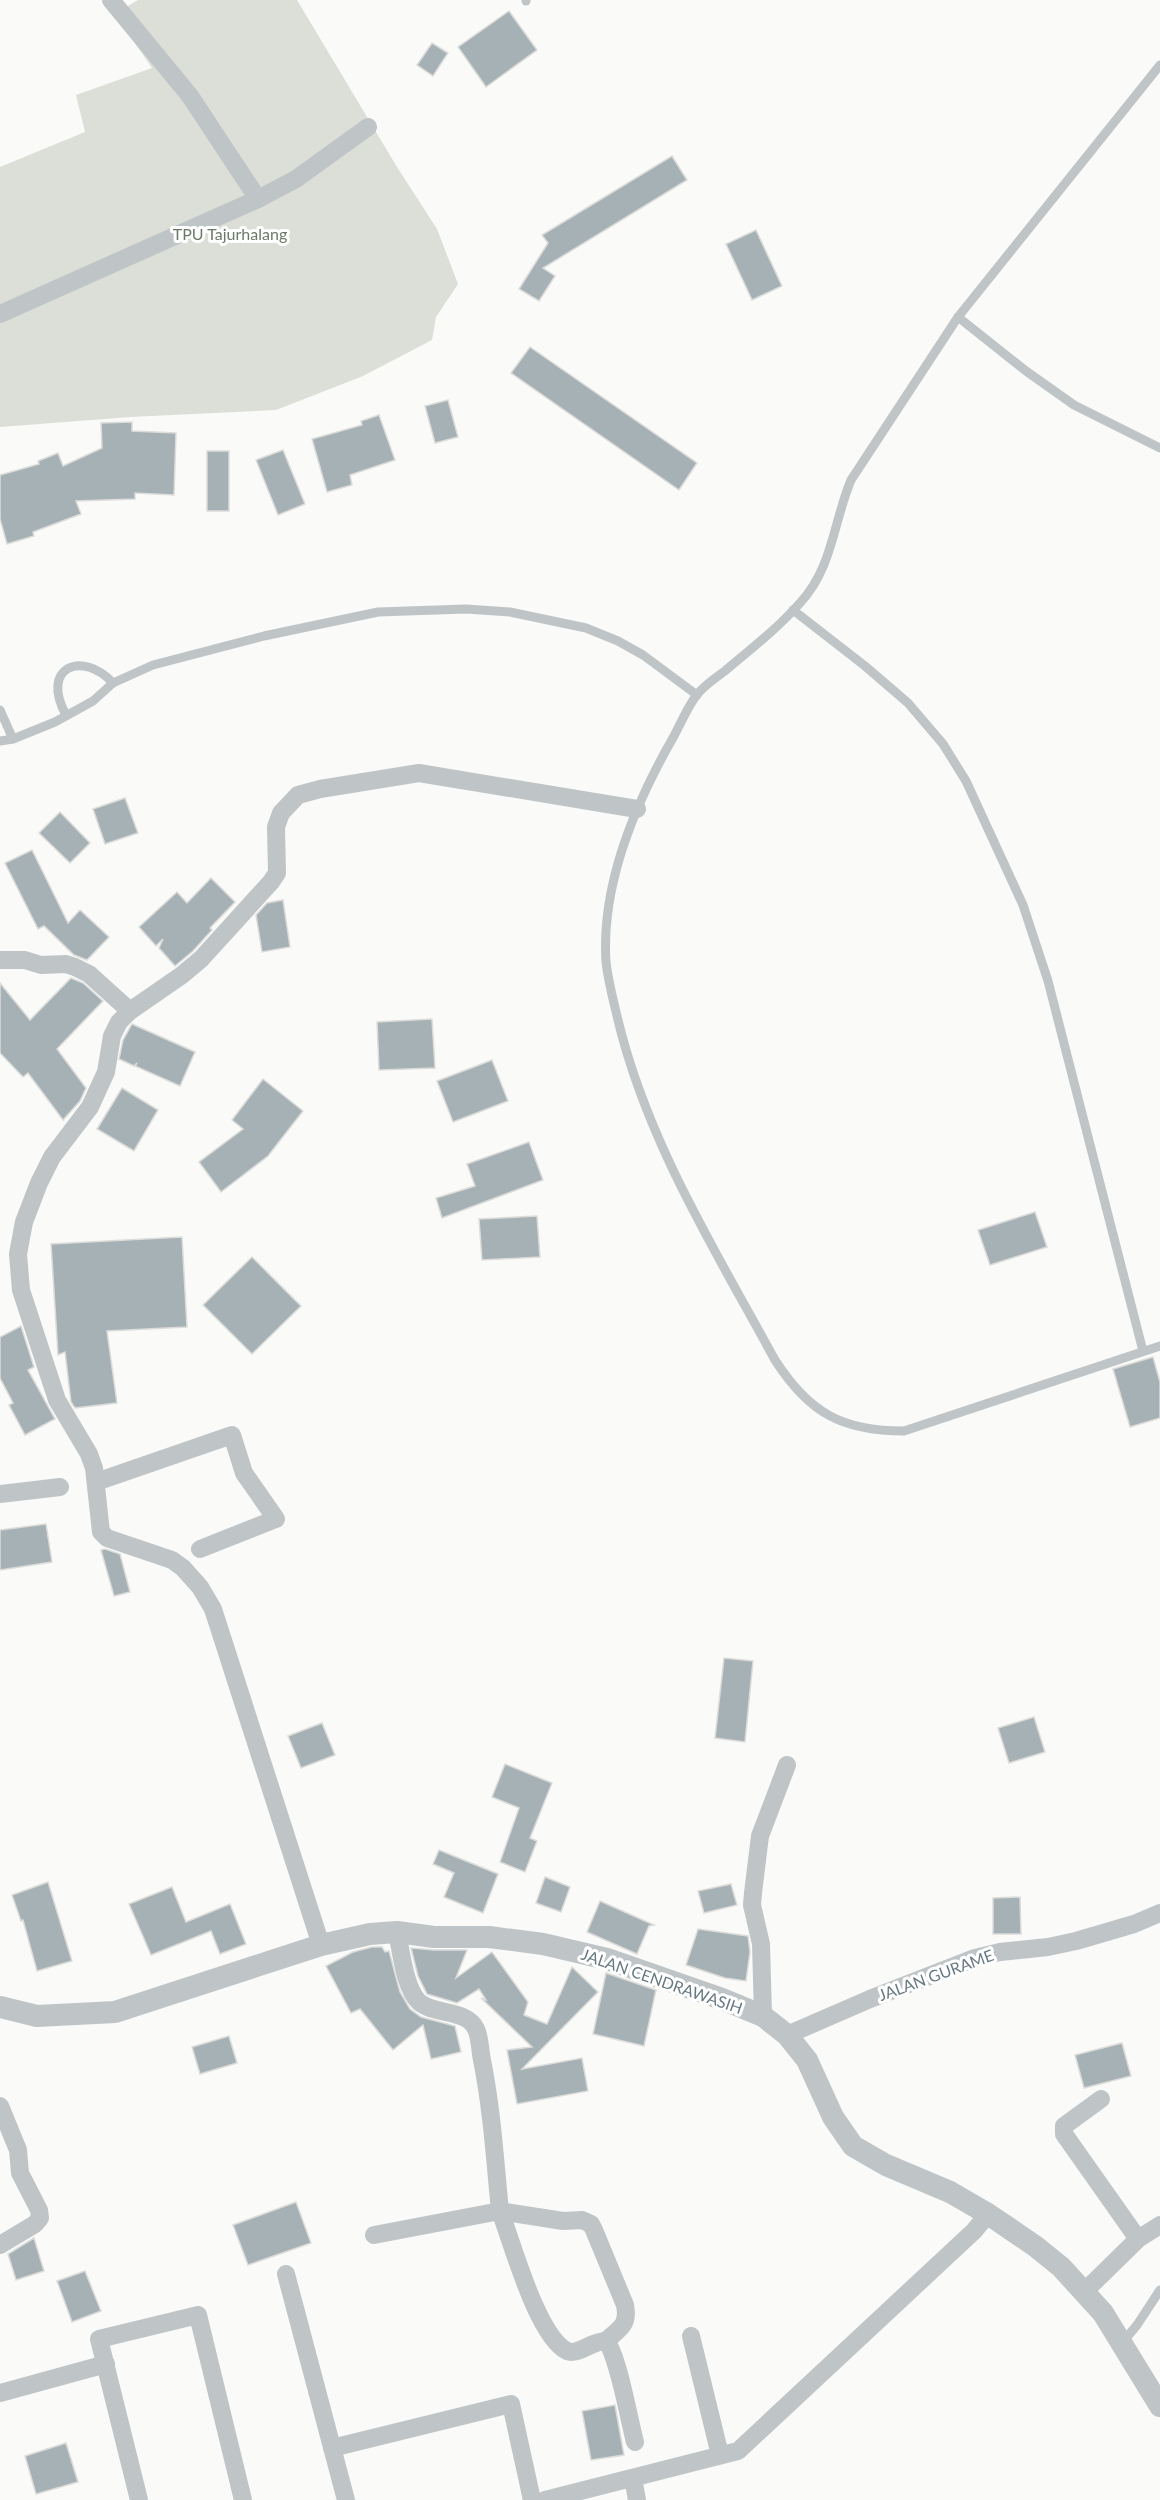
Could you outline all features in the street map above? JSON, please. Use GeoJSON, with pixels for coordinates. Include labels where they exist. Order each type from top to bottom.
{"type":"FeatureCollection","features":[{"type":"Feature","properties":{"kind":"street"},"geometry":{"type":"LineString","coordinates":[[111,0],[190,96],[258,199]]}},
{"type":"Feature","properties":{"kind":"street"},"geometry":{"type":"LineString","coordinates":[[0,315],[258,199],[296,179],[368,127]]}},
{"type":"Feature","properties":{"kind":"street"},"geometry":{"type":"LineString","coordinates":[[321,1945],[213,1609],[191,1576],[172,1560],[107,1538],[101,1532],[96,1482],[90,1454],[57,1400],[21,1290],[18,1254],[24,1222],[51,1157],[90,1107],[106,1071],[112,1036],[119,1022],[130,1011],[201,959],[271,882],[277,873],[276,827],[281,813],[298,795],[419,773],[637,809]]}},
{"type":"Feature","properties":{"kind":"street"},"geometry":{"type":"LineString","coordinates":[[0,960],[75,967],[89,974],[130,1011]]}},
{"type":"Feature","properties":{"kind":"street"},"geometry":{"type":"LineString","coordinates":[[96,1482],[232,1436],[244,1473],[276,1519],[200,1550]]}},
{"type":"Feature","properties":{"kind":"street"},"geometry":{"type":"LineString","coordinates":[[0,1494],[60,1487]]}},
{"type":"Feature","properties":{"kind":"street"},"geometry":{"type":"LineString","coordinates":[[763,2016],[761,1944],[752,1905],[753,1893],[760,1836],[787,1765]]}},
{"type":"Feature","properties":{"kind":"street","name":"JALAN GURAME"},"geometry":{"type":"LineString","coordinates":[[787,2035],[870,1999],[975,1958],[1076,1941],[1134,1924],[1160,1913]]}},
{"type":"Feature","properties":{"kind":"street"},"geometry":{"type":"LineString","coordinates":[[397,1932],[407,1976],[419,2002],[428,2008],[469,2020],[476,2029],[488,2091],[500,2211],[531,2300],[545,2326],[567,2351],[573,2352],[598,2340],[606,2341],[610,2346],[617,2364],[635,2442]]}},
{"type":"Feature","properties":{"kind":"street","name":"JALAN CENDRAWASIH"},"geometry":{"type":"LineString","coordinates":[[0,2007],[36,2016],[115,2012],[321,1945],[370,1934],[397,1932],[434,1937],[489,1937],[543,1944],[607,1959],[763,2016],[787,2035],[807,2060],[833,2117],[853,2146],[886,2165],[950,2192],[988,2214],[1035,2246],[1085,2291],[1103,2313],[1160,2406]]}},
{"type":"Feature","properties":{"kind":"street"},"geometry":{"type":"LineString","coordinates":[[1101,2099],[1064,2126],[1064,2134],[1138,2240]]}},
{"type":"Feature","properties":{"kind":"street"},"geometry":{"type":"LineString","coordinates":[[0,2106],[18,2151],[20,2173],[39,2210],[40,2218],[35,2224],[0,2245]]}},
{"type":"Feature","properties":{"kind":"street"},"geometry":{"type":"LineString","coordinates":[[374,2235],[500,2211],[562,2221],[582,2220],[591,2224],[625,2305],[627,2316],[625,2324],[606,2341]]}},
{"type":"Feature","properties":{"kind":"street"},"geometry":{"type":"LineString","coordinates":[[545,2500],[738,2451],[974,2231],[988,2214]]}},
{"type":"Feature","properties":{"kind":"street"},"geometry":{"type":"LineString","coordinates":[[1085,2291],[1138,2240],[1160,2225]]}},
{"type":"Feature","properties":{"kind":"street"},"geometry":{"type":"LineString","coordinates":[[286,2274],[346,2500]]}},
{"type":"Feature","properties":{"kind":"street"},"geometry":{"type":"LineString","coordinates":[[139,2500],[99,2339],[198,2315],[243,2500]]}},
{"type":"Feature","properties":{"kind":"street"},"geometry":{"type":"LineString","coordinates":[[691,2336],[720,2455]]}},
{"type":"Feature","properties":{"kind":"street"},"geometry":{"type":"LineString","coordinates":[[0,2393],[106,2364]]}},
{"type":"Feature","properties":{"kind":"street"},"geometry":{"type":"LineString","coordinates":[[332,2448],[511,2404],[532,2500]]}},
{"type":"Feature","properties":{"kind":"street"},"geometry":{"type":"LineString","coordinates":[[633,2478],[637,2500]]}},
{"type":"Feature","properties":{"kind":"lane"},"geometry":{"type":"LineString","coordinates":[[1160,65],[958,317],[851,480],[841,504],[825,567],[801,602],[697,695],[654,770],[637,809],[615,879],[607,914],[606,964],[627,1057],[645,1106],[681,1184],[770,1351],[791,1385],[808,1402],[832,1417],[859,1428],[904,1431],[955,1416],[1024,1390],[1160,1346]]}},
{"type":"Feature","properties":{"kind":"lane"},"geometry":{"type":"LineString","coordinates":[[958,317],[1026,371],[1074,405],[1160,448]]}},
{"type":"Feature","properties":{"kind":"lane"},"geometry":{"type":"LineString","coordinates":[[0,741],[13,739],[66,715],[93,701],[113,683],[153,665],[336,619],[378,612],[466,609],[510,612],[586,628],[618,641],[643,655],[697,695]]}},
{"type":"Feature","properties":{"kind":"lane"},"geometry":{"type":"LineString","coordinates":[[793,610],[908,703],[943,744],[966,781],[1023,905],[1048,981],[1143,1351]]}},
{"type":"Feature","properties":{"kind":"lane"},"geometry":{"type":"LineString","coordinates":[[66,715],[56,691],[59,678],[71,667],[92,668],[105,675],[113,683]]}},
{"type":"Feature","properties":{"kind":"lane"},"geometry":{"type":"LineString","coordinates":[[0,710],[13,739]]}},
{"type":"Feature","properties":{"kind":"lane"},"geometry":{"type":"LineString","coordinates":[[1122,2343],[1160,2290]]}},
{"type":"Feature","properties":{"kind":"green space","name":"TPU Tajurhalang"},"geometry":{"type":"Polygon","coordinates":[[[138,0],[297,0],[437,229],[458,284],[436,317],[432,340],[363,376],[276,410],[130,417],[0,427],[0,167],[85,132],[76,95],[152,68],[115,14],[138,0]]]}},
{"type":"Feature","properties":{"kind":"building"},"geometry":{"type":"Polygon","coordinates":[[[509,11],[537,50],[486,87],[458,47],[509,11]]]}},
{"type":"Feature","properties":{"kind":"building"},"geometry":{"type":"Polygon","coordinates":[[[432,43],[448,53],[433,76],[417,65],[432,43]]]}},
{"type":"Feature","properties":{"kind":"building"},"geometry":{"type":"Polygon","coordinates":[[[672,156],[687,180],[543,268],[555,276],[539,301],[519,289],[548,243],[542,235],[672,156]]]}},
{"type":"Feature","properties":{"kind":"building"},"geometry":{"type":"Polygon","coordinates":[[[756,230],[782,286],[752,300],[726,244],[756,230]]]}},
{"type":"Feature","properties":{"kind":"building"},"geometry":{"type":"Polygon","coordinates":[[[530,347],[697,463],[679,490],[511,373],[530,347]]]}},
{"type":"Feature","properties":{"kind":"building"},"geometry":{"type":"Polygon","coordinates":[[[448,400],[458,437],[435,443],[425,406],[448,400]]]}},
{"type":"Feature","properties":{"kind":"building"},"geometry":{"type":"Polygon","coordinates":[[[379,415],[395,460],[350,475],[352,485],[327,492],[312,439],[362,425],[361,421],[379,415]]]}},
{"type":"Feature","properties":{"kind":"building"},"geometry":{"type":"Polygon","coordinates":[[[132,422],[132,431],[176,433],[174,495],[135,493],[135,499],[76,501],[81,514],[33,532],[34,536],[7,544],[0,519],[0,475],[39,464],[38,461],[58,453],[63,466],[102,448],[101,423],[132,422]]]}},
{"type":"Feature","properties":{"kind":"building"},"geometry":{"type":"Polygon","coordinates":[[[283,450],[305,504],[278,515],[256,460],[283,450]]]}},
{"type":"Feature","properties":{"kind":"building"},"geometry":{"type":"Polygon","coordinates":[[[207,451],[229,451],[229,511],[207,511],[207,451]]]}},
{"type":"Feature","properties":{"kind":"building"},"geometry":{"type":"Polygon","coordinates":[[[125,798],[138,833],[105,844],[93,809],[125,798]]]}},
{"type":"Feature","properties":{"kind":"building"},"geometry":{"type":"Polygon","coordinates":[[[60,812],[90,843],[70,863],[39,833],[60,812]]]}},
{"type":"Feature","properties":{"kind":"building"},"geometry":{"type":"Polygon","coordinates":[[[32,850],[68,923],[80,910],[109,937],[87,960],[74,955],[44,926],[38,929],[5,863],[32,850]]]}},
{"type":"Feature","properties":{"kind":"building"},"geometry":{"type":"Polygon","coordinates":[[[211,878],[235,902],[210,928],[212,930],[193,951],[175,966],[159,948],[163,939],[156,946],[139,927],[177,892],[187,903],[211,878]]]}},
{"type":"Feature","properties":{"kind":"building"},"geometry":{"type":"Polygon","coordinates":[[[283,900],[290,947],[262,952],[256,915],[267,903],[283,900]]]}},
{"type":"Feature","properties":{"kind":"building"},"geometry":{"type":"Polygon","coordinates":[[[71,978],[83,983],[103,1001],[57,1049],[86,1088],[80,1101],[63,1120],[28,1073],[23,1077],[0,1053],[0,983],[30,1020],[71,978]]]}},
{"type":"Feature","properties":{"kind":"building"},"geometry":{"type":"Polygon","coordinates":[[[432,1019],[435,1068],[379,1070],[377,1022],[432,1019]]]}},
{"type":"Feature","properties":{"kind":"building"},"geometry":{"type":"Polygon","coordinates":[[[132,1024],[195,1052],[180,1086],[135,1066],[137,1063],[134,1066],[119,1059],[123,1040],[132,1024]]]}},
{"type":"Feature","properties":{"kind":"building"},"geometry":{"type":"Polygon","coordinates":[[[492,1060],[508,1101],[453,1122],[437,1081],[492,1060]]]}},
{"type":"Feature","properties":{"kind":"building"},"geometry":{"type":"Polygon","coordinates":[[[263,1079],[303,1111],[268,1156],[221,1192],[199,1162],[243,1129],[232,1120],[263,1079]]]}},
{"type":"Feature","properties":{"kind":"building"},"geometry":{"type":"Polygon","coordinates":[[[122,1088],[158,1110],[134,1151],[97,1129],[122,1088]]]}},
{"type":"Feature","properties":{"kind":"building"},"geometry":{"type":"Polygon","coordinates":[[[529,1142],[543,1180],[442,1218],[436,1198],[475,1186],[467,1164],[529,1142]]]}},
{"type":"Feature","properties":{"kind":"building"},"geometry":{"type":"Polygon","coordinates":[[[1035,1212],[1047,1247],[990,1265],[978,1230],[1035,1212]]]}},
{"type":"Feature","properties":{"kind":"building"},"geometry":{"type":"Polygon","coordinates":[[[537,1216],[540,1257],[482,1260],[479,1219],[537,1216]]]}},
{"type":"Feature","properties":{"kind":"building"},"geometry":{"type":"Polygon","coordinates":[[[182,1237],[187,1327],[107,1331],[117,1403],[75,1408],[71,1402],[65,1352],[58,1355],[51,1244],[182,1237]]]}},
{"type":"Feature","properties":{"kind":"building"},"geometry":{"type":"Polygon","coordinates":[[[252,1257],[301,1306],[252,1354],[203,1305],[252,1257]]]}},
{"type":"Feature","properties":{"kind":"building"},"geometry":{"type":"Polygon","coordinates":[[[21,1326],[34,1367],[28,1370],[55,1419],[25,1435],[9,1405],[13,1403],[0,1378],[0,1337],[21,1326]]]}},
{"type":"Feature","properties":{"kind":"building"},"geometry":{"type":"Polygon","coordinates":[[[1153,1357],[1160,1382],[1160,1418],[1130,1427],[1113,1369],[1153,1357]]]}},
{"type":"Feature","properties":{"kind":"building"},"geometry":{"type":"Polygon","coordinates":[[[46,1524],[52,1562],[0,1570],[0,1530],[46,1524]]]}},
{"type":"Feature","properties":{"kind":"building"},"geometry":{"type":"Polygon","coordinates":[[[105,1549],[120,1554],[130,1592],[114,1596],[101,1550],[105,1549]]]}},
{"type":"Feature","properties":{"kind":"building"},"geometry":{"type":"Polygon","coordinates":[[[724,1658],[753,1661],[745,1742],[715,1738],[724,1658]]]}},
{"type":"Feature","properties":{"kind":"building"},"geometry":{"type":"Polygon","coordinates":[[[1034,1717],[1045,1752],[1009,1763],[998,1728],[1034,1717]]]}},
{"type":"Feature","properties":{"kind":"building"},"geometry":{"type":"Polygon","coordinates":[[[322,1723],[335,1755],[301,1768],[288,1736],[322,1723]]]}},
{"type":"Feature","properties":{"kind":"building"},"geometry":{"type":"Polygon","coordinates":[[[505,1764],[552,1783],[530,1838],[537,1841],[525,1872],[500,1862],[519,1808],[492,1797],[505,1764]]]}},
{"type":"Feature","properties":{"kind":"building"},"geometry":{"type":"Polygon","coordinates":[[[439,1850],[498,1874],[483,1913],[444,1897],[454,1873],[433,1864],[439,1850]]]}},
{"type":"Feature","properties":{"kind":"building"},"geometry":{"type":"Polygon","coordinates":[[[545,1877],[570,1887],[561,1912],[536,1903],[545,1877]]]}},
{"type":"Feature","properties":{"kind":"building"},"geometry":{"type":"Polygon","coordinates":[[[48,1882],[72,1961],[37,1971],[23,1920],[21,1921],[12,1895],[48,1882]]]}},
{"type":"Feature","properties":{"kind":"building"},"geometry":{"type":"Polygon","coordinates":[[[731,1884],[737,1905],[704,1913],[698,1891],[731,1884]]]}},
{"type":"Feature","properties":{"kind":"building"},"geometry":{"type":"Polygon","coordinates":[[[172,1887],[186,1922],[230,1904],[246,1944],[220,1954],[211,1931],[151,1955],[129,1904],[172,1887]]]}},
{"type":"Feature","properties":{"kind":"building"},"geometry":{"type":"Polygon","coordinates":[[[1020,1897],[1021,1934],[993,1934],[993,1898],[1020,1897]]]}},
{"type":"Feature","properties":{"kind":"building"},"geometry":{"type":"Polygon","coordinates":[[[600,1901],[654,1925],[649,1926],[637,1954],[587,1932],[600,1901]]]}},
{"type":"Feature","properties":{"kind":"building"},"geometry":{"type":"Polygon","coordinates":[[[698,1929],[748,1936],[750,1952],[746,1981],[725,1978],[686,1965],[698,1929]]]}},
{"type":"Feature","properties":{"kind":"building"},"geometry":{"type":"Polygon","coordinates":[[[382,1947],[385,1952],[389,1951],[400,1992],[410,2009],[421,2017],[455,2026],[461,2052],[431,2059],[423,2025],[393,2050],[360,2009],[351,2013],[326,1966],[353,1952],[382,1947]]]}},
{"type":"Feature","properties":{"kind":"building"},"geometry":{"type":"Polygon","coordinates":[[[411,1948],[467,1950],[456,1978],[492,1952],[528,2002],[524,2015],[547,2024],[572,1967],[598,1992],[522,2069],[582,2058],[588,2091],[517,2104],[507,2050],[532,2047],[481,1998],[486,2000],[479,1989],[457,2003],[427,1994],[418,1976],[411,1948]]]}},
{"type":"Feature","properties":{"kind":"building"},"geometry":{"type":"Polygon","coordinates":[[[606,1973],[656,1990],[644,2046],[593,2034],[606,1973]]]}},
{"type":"Feature","properties":{"kind":"building"},"geometry":{"type":"Polygon","coordinates":[[[229,2036],[237,2063],[200,2074],[192,2047],[229,2036]]]}},
{"type":"Feature","properties":{"kind":"building"},"geometry":{"type":"Polygon","coordinates":[[[1122,2043],[1131,2076],[1084,2088],[1075,2055],[1122,2043]]]}},
{"type":"Feature","properties":{"kind":"building"},"geometry":{"type":"Polygon","coordinates":[[[296,2202],[311,2243],[248,2265],[233,2225],[296,2202]]]}},
{"type":"Feature","properties":{"kind":"building"},"geometry":{"type":"Polygon","coordinates":[[[34,2238],[44,2271],[16,2280],[8,2254],[34,2238]]]}},
{"type":"Feature","properties":{"kind":"building"},"geometry":{"type":"Polygon","coordinates":[[[85,2271],[101,2311],[72,2322],[57,2281],[85,2271]]]}},
{"type":"Feature","properties":{"kind":"building"},"geometry":{"type":"Polygon","coordinates":[[[615,2405],[624,2455],[591,2460],[582,2411],[615,2405]]]}},
{"type":"Feature","properties":{"kind":"building"},"geometry":{"type":"Polygon","coordinates":[[[66,2443],[78,2482],[36,2494],[25,2456],[66,2443]]]}}]}
